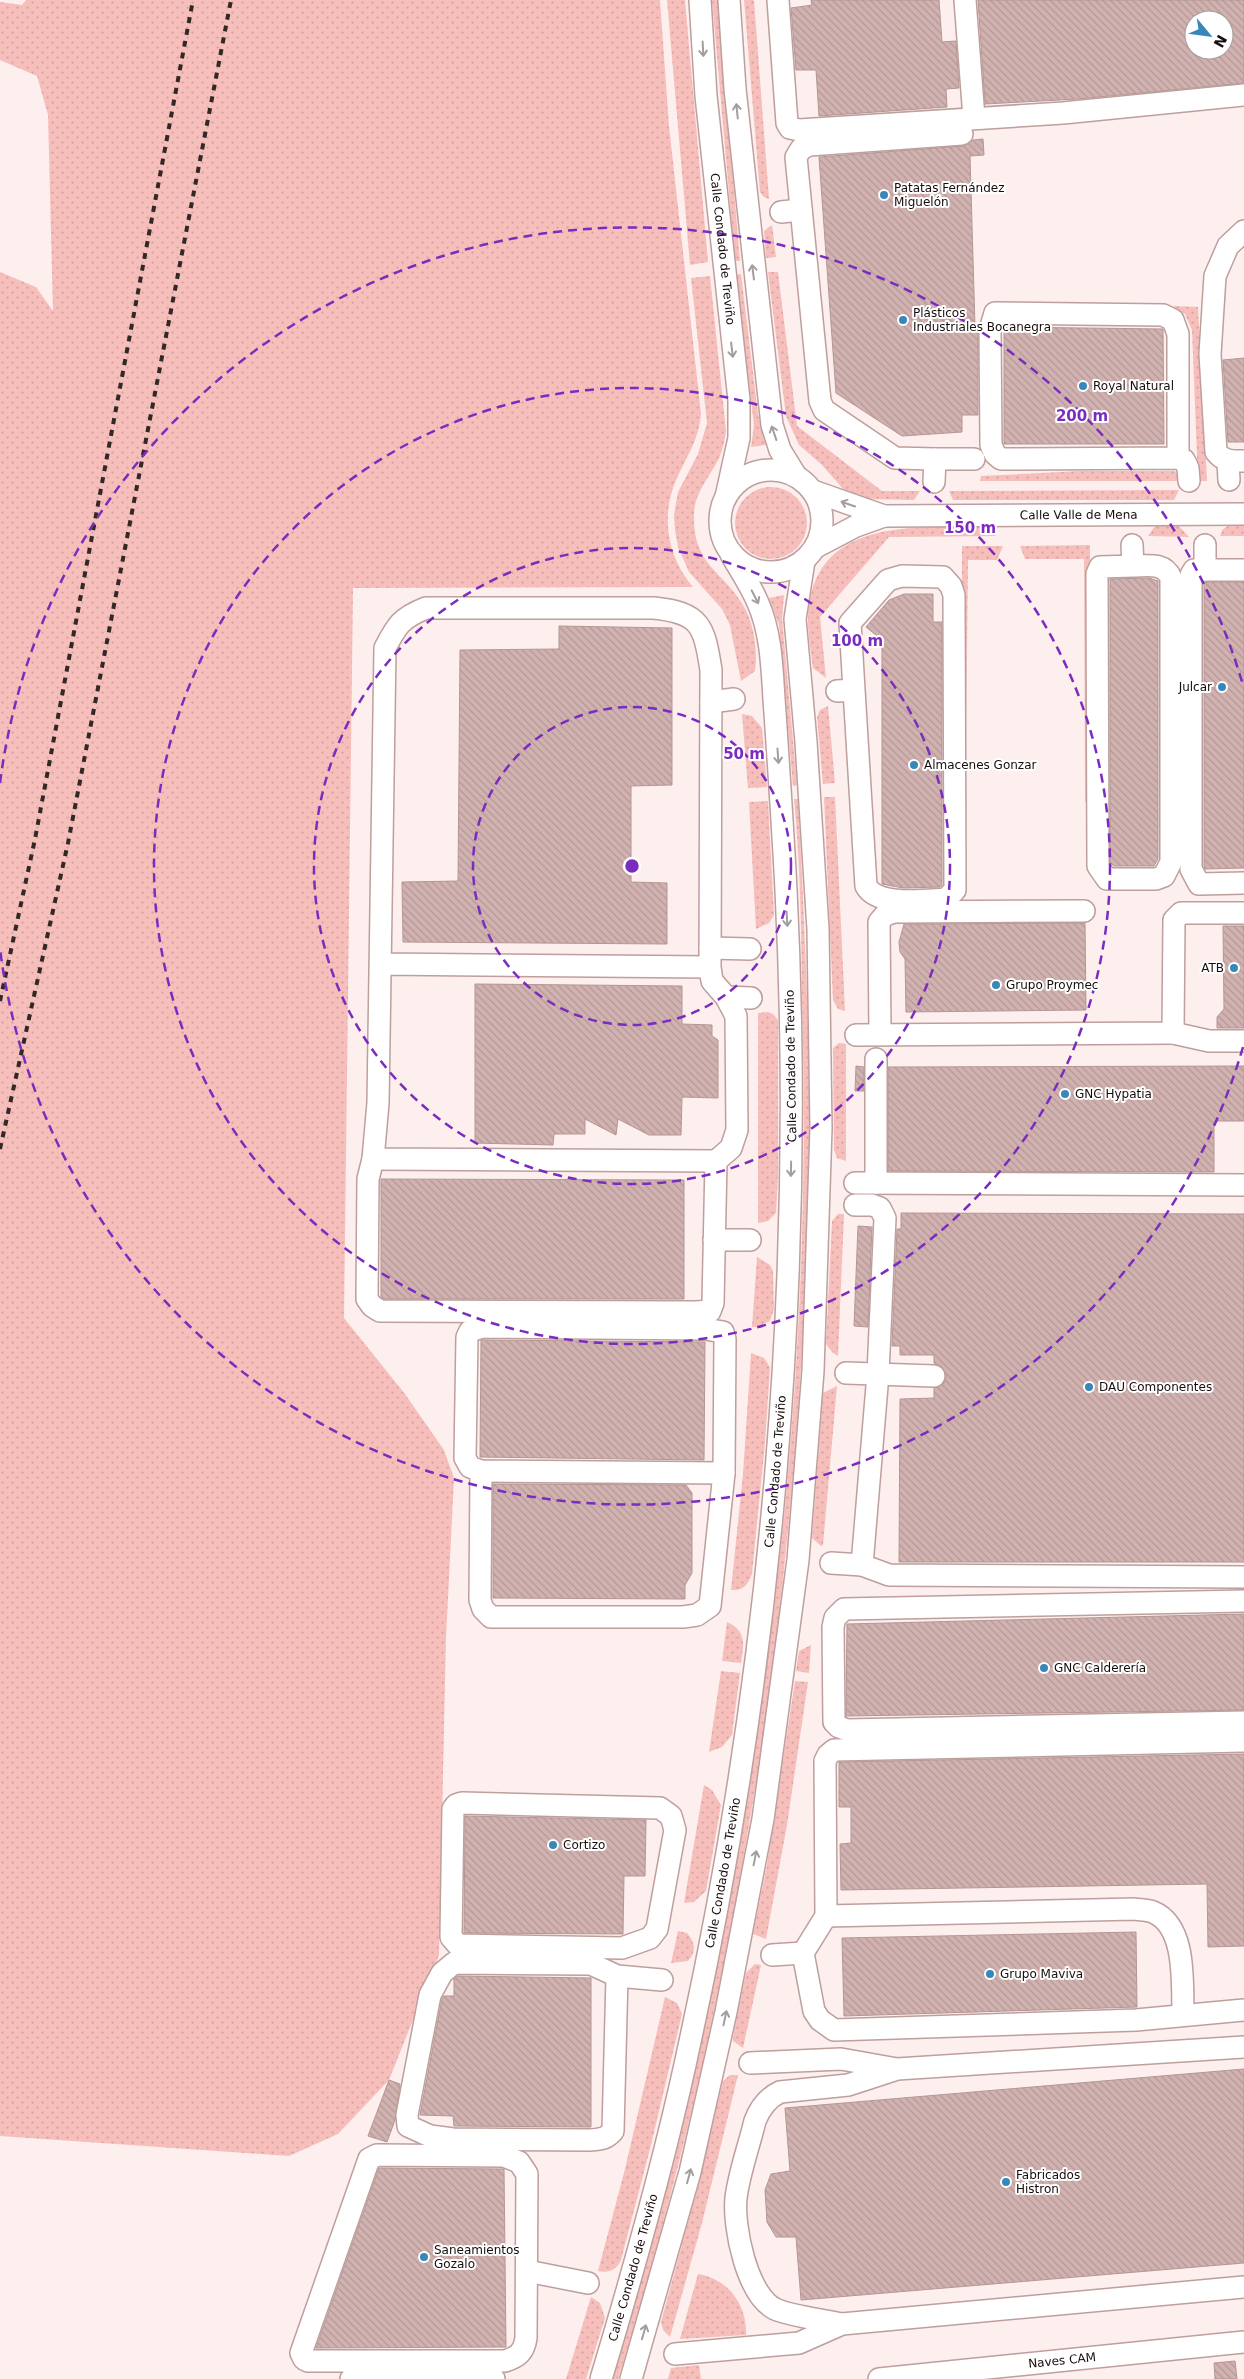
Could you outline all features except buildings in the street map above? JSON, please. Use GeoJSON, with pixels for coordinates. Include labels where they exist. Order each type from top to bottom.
{"type":"FeatureCollection","features":[{"type":"Feature","properties":{"kind":"street","name":"Calle Condado de Treviño"},"geometry":{"type":"LineString","coordinates":[[700,0],[706,96],[739,400],[739,438],[726,496]]}},
{"type":"Feature","properties":{"kind":"street"},"geometry":{"type":"LineString","coordinates":[[631,2379],[690,2172],[726,2012],[763,1819],[796,1587],[813,1371],[821,1128],[818,929],[806,742],[795,619],[799,582],[821,533],[822,518],[820,504],[813,491],[796,476],[780,450],[772,425],[736,99],[730,0]]}},
{"type":"Feature","properties":{"kind":"street"},"geometry":{"type":"LineString","coordinates":[[778,0],[787,123],[790,128],[799,130],[969,126]]}},
{"type":"Feature","properties":{"kind":"street"},"geometry":{"type":"LineString","coordinates":[[965,0],[969,126]]}},
{"type":"Feature","properties":{"kind":"street"},"geometry":{"type":"LineString","coordinates":[[974,459],[895,458],[824,410],[820,401],[791,211],[796,157],[801,149],[809,145],[1063,113],[1244,95]]}},
{"type":"Feature","properties":{"kind":"street"},"geometry":{"type":"LineString","coordinates":[[1234,468],[1220,458],[1216,452],[1214,442],[1210,354],[1212,302],[1215,276],[1228,246],[1244,231]]}},
{"type":"Feature","properties":{"kind":"street"},"geometry":{"type":"LineString","coordinates":[[1178,458],[1178,334],[1173,320],[1163,315],[995,313],[992,319],[990,339],[991,445],[995,454],[1001,459],[1178,458],[1184,460],[1188,468],[1189,481]]}},
{"type":"Feature","properties":{"kind":"street"},"geometry":{"type":"LineString","coordinates":[[934,459],[934,482]]}},
{"type":"Feature","properties":{"kind":"street"},"geometry":{"type":"LineString","coordinates":[[796,476],[781,471],[765,470],[750,474],[736,484],[726,496],[721,511],[720,526],[723,541],[731,554],[743,565],[758,572],[774,573],[790,569],[810,554]]}},
{"type":"Feature","properties":{"kind":"street","name":"Calle Valle de Mena"},"geometry":{"type":"LineString","coordinates":[[813,491],[884,516]]}},
{"type":"Feature","properties":{"kind":"street","name":"Calle Valle de Mena"},"geometry":{"type":"LineString","coordinates":[[810,554],[856,526],[884,516],[1244,514]]}},
{"type":"Feature","properties":{"kind":"street"},"geometry":{"type":"LineString","coordinates":[[1205,545],[1205,570]]}},
{"type":"Feature","properties":{"kind":"street","name":"Calle Condado de Treviño"},"geometry":{"type":"LineString","coordinates":[[601,2379],[653,2197],[691,2041],[716,1913],[739,1772],[762,1610],[788,1306],[792,1131],[790,966],[772,677],[765,624],[758,601],[731,554]]}},
{"type":"Feature","properties":{"kind":"street"},"geometry":{"type":"LineString","coordinates":[[1133,555],[1161,566],[1172,578],[1171,862],[1164,876],[1156,879],[1107,879],[1098,866],[1097,574],[1100,568],[1133,555]]}},
{"type":"Feature","properties":{"kind":"street"},"geometry":{"type":"LineString","coordinates":[[1244,570],[1194,570],[1191,575],[1191,869],[1199,884],[1244,883]]}},
{"type":"Feature","properties":{"kind":"street"},"geometry":{"type":"LineString","coordinates":[[902,576],[943,577],[951,586],[954,595],[955,890],[946,900],[885,900],[870,893],[866,886],[846,690],[850,623],[888,580],[902,576]]}},
{"type":"Feature","properties":{"kind":"street"},"geometry":{"type":"LineString","coordinates":[[373,1160],[716,1160],[731,1148],[737,1130],[736,1016],[726,997],[712,981],[710,958],[711,670],[706,637],[692,618],[678,611],[654,608],[426,608],[410,615],[397,625],[386,648],[378,1103],[373,1160],[368,1179],[367,1299],[372,1306],[380,1311],[710,1311],[713,1303],[716,1160]]}},
{"type":"Feature","properties":{"kind":"street"},"geometry":{"type":"LineString","coordinates":[[712,702],[734,699]]}},
{"type":"Feature","properties":{"kind":"street"},"geometry":{"type":"LineString","coordinates":[[880,1034],[879,922],[885,915],[894,912],[1084,911]]}},
{"type":"Feature","properties":{"kind":"street"},"geometry":{"type":"LineString","coordinates":[[1173,1034],[1174,920],[1181,913],[1244,913]]}},
{"type":"Feature","properties":{"kind":"street"},"geometry":{"type":"LineString","coordinates":[[380,964],[710,958],[750,949]]}},
{"type":"Feature","properties":{"kind":"street"},"geometry":{"type":"LineString","coordinates":[[726,997],[751,998]]}},
{"type":"Feature","properties":{"kind":"street"},"geometry":{"type":"LineString","coordinates":[[856,1035],[1173,1034],[1209,1041],[1244,1041]]}},
{"type":"Feature","properties":{"kind":"street"},"geometry":{"type":"LineString","coordinates":[[876,1059],[876,1183]]}},
{"type":"Feature","properties":{"kind":"street"},"geometry":{"type":"LineString","coordinates":[[855,1183],[1244,1185]]}},
{"type":"Feature","properties":{"kind":"street"},"geometry":{"type":"LineString","coordinates":[[854,1205],[872,1205],[880,1208],[885,1218],[878,1374],[862,1565]]}},
{"type":"Feature","properties":{"kind":"street"},"geometry":{"type":"LineString","coordinates":[[714,1240],[750,1240]]}},
{"type":"Feature","properties":{"kind":"street"},"geometry":{"type":"LineString","coordinates":[[481,1471],[480,1600],[483,1610],[491,1617],[683,1617],[697,1615],[716,1606],[735,1339],[723,1332],[705,1328],[482,1327],[470,1331],[467,1337],[464,1458],[470,1468],[481,1471],[724,1473]]}},
{"type":"Feature","properties":{"kind":"street"},"geometry":{"type":"LineString","coordinates":[[846,1372],[934,1376]]}},
{"type":"Feature","properties":{"kind":"street"},"geometry":{"type":"LineString","coordinates":[[832,1563],[862,1565],[889,1575],[1244,1577]]}},
{"type":"Feature","properties":{"kind":"street"},"geometry":{"type":"LineString","coordinates":[[1244,1602],[844,1610],[829,1627],[834,1722],[839,1727],[847,1730],[1244,1722]]}},
{"type":"Feature","properties":{"kind":"street"},"geometry":{"type":"LineString","coordinates":[[1244,1741],[834,1750],[825,1761],[826,1916],[803,1953],[814,2011],[820,2020],[834,2030],[1136,2020],[1183,2014],[1244,2010]]}},
{"type":"Feature","properties":{"kind":"street"},"geometry":{"type":"LineString","coordinates":[[462,1803],[660,1808],[671,1816],[675,1830],[667,1914],[650,1938],[622,1948],[458,1945],[451,1937],[453,1809],[456,1805],[462,1803]]}},
{"type":"Feature","properties":{"kind":"street"},"geometry":{"type":"LineString","coordinates":[[826,1916],[1134,1909],[1154,1912],[1170,1924],[1181,1953],[1183,2014]]}},
{"type":"Feature","properties":{"kind":"street"},"geometry":{"type":"LineString","coordinates":[[772,1955],[803,1953]]}},
{"type":"Feature","properties":{"kind":"street"},"geometry":{"type":"LineString","coordinates":[[617,1976],[613,2131],[608,2136],[603,2139],[591,2140],[452,2139],[430,2136],[408,2126],[407,2115],[430,1995],[442,1973],[454,1963],[591,1964],[617,1976],[662,1980]]}},
{"type":"Feature","properties":{"kind":"street"},"geometry":{"type":"LineString","coordinates":[[1244,2047],[897,2070],[848,2085],[780,2092],[772,2096],[759,2110],[736,2199],[742,2252],[756,2291],[765,2302],[776,2310],[842,2324],[1244,2287]]}},
{"type":"Feature","properties":{"kind":"street"},"geometry":{"type":"LineString","coordinates":[[750,2063],[841,2059],[897,2070]]}},
{"type":"Feature","properties":{"kind":"street"},"geometry":{"type":"LineString","coordinates":[[373,2156],[504,2156],[519,2162],[527,2174],[527,2270],[525,2348],[517,2357],[506,2361],[308,2361],[301,2353],[369,2159],[373,2156]]}},
{"type":"Feature","properties":{"kind":"street"},"geometry":{"type":"LineString","coordinates":[[527,2270],[588,2283]]}},
{"type":"Feature","properties":{"kind":"street"},"geometry":{"type":"LineString","coordinates":[[675,2354],[798,2343],[842,2324]]}},
{"type":"Feature","properties":{"kind":"street","name":"Naves CAM"},"geometry":{"type":"LineString","coordinates":[[879,2379],[1244,2342]]}},
{"type":"Feature","properties":{"kind":"street"},"geometry":{"type":"LineString","coordinates":[[351,2379],[494,2379]]}},
{"type":"Feature","properties":{"kind":"shaded area"},"geometry":{"type":"Polygon","coordinates":[[[26,0],[660,0],[669,126],[701,414],[698,431],[672,492],[668,521],[672,549],[677,563],[693,587],[353,588],[344,1318],[405,1394],[444,1450],[454,1478],[446,1638],[439,1955],[389,2080],[338,2134],[289,2156],[0,2136],[0,272],[36,287],[53,311],[48,115],[37,76],[0,60],[0,2],[22,5],[26,0]]]}},
{"type":"Feature","properties":{"kind":"shaded area"},"geometry":{"type":"Polygon","coordinates":[[[667,0],[685,0],[708,262],[690,265],[667,0]]]}},
{"type":"Feature","properties":{"kind":"shaded area"},"geometry":{"type":"Polygon","coordinates":[[[712,0],[718,0],[740,261],[735,261],[712,0]]]}},
{"type":"Feature","properties":{"kind":"shaded area"},"geometry":{"type":"Polygon","coordinates":[[[744,0],[754,0],[769,199],[760,192],[744,0]]]}},
{"type":"Feature","properties":{"kind":"shaded area"},"geometry":{"type":"Polygon","coordinates":[[[772,225],[776,257],[766,258],[764,231],[772,225]]]}},
{"type":"Feature","properties":{"kind":"shaded area"},"geometry":{"type":"Polygon","coordinates":[[[768,272],[778,272],[797,426],[882,491],[920,491],[914,500],[857,497],[845,491],[821,464],[799,445],[786,416],[768,272]]]}},
{"type":"Feature","properties":{"kind":"shaded area"},"geometry":{"type":"Polygon","coordinates":[[[741,274],[758,414],[766,445],[751,447],[754,425],[736,275],[741,274]]]}},
{"type":"Feature","properties":{"kind":"shaded area"},"geometry":{"type":"Polygon","coordinates":[[[710,276],[726,431],[720,456],[696,501],[694,509],[695,534],[704,558],[735,593],[750,620],[755,646],[755,671],[741,681],[730,625],[722,609],[689,572],[678,547],[675,530],[674,515],[678,492],[698,454],[707,423],[691,278],[710,276]]]}},
{"type":"Feature","properties":{"kind":"shaded area"},"geometry":{"type":"Polygon","coordinates":[[[1173,306],[1198,307],[1207,481],[1198,481],[1192,330],[1185,314],[1173,306]]]}},
{"type":"Feature","properties":{"kind":"shaded area"},"geometry":{"type":"Polygon","coordinates":[[[1080,471],[1175,471],[1181,481],[980,481],[981,476],[1080,471]]]}},
{"type":"Feature","properties":{"kind":"shaded area"},"geometry":{"type":"Polygon","coordinates":[[[771,487],[785,490],[797,497],[804,509],[807,523],[804,537],[797,549],[785,556],[771,559],[757,556],[745,549],[738,537],[735,523],[738,509],[745,497],[757,490],[771,487]]]}},
{"type":"Feature","properties":{"kind":"shaded area"},"geometry":{"type":"Polygon","coordinates":[[[1179,490],[1174,500],[953,500],[949,491],[1179,490]]]}},
{"type":"Feature","properties":{"kind":"shaded area"},"geometry":{"type":"Polygon","coordinates":[[[1178,525],[1189,537],[1148,536],[1155,526],[1178,525]]]}},
{"type":"Feature","properties":{"kind":"shaded area"},"geometry":{"type":"Polygon","coordinates":[[[1228,526],[1244,526],[1244,536],[1220,536],[1223,529],[1228,526]]]}},
{"type":"Feature","properties":{"kind":"shaded area"},"geometry":{"type":"Polygon","coordinates":[[[986,527],[996,536],[889,537],[820,617],[826,678],[813,668],[808,619],[814,586],[827,562],[847,545],[871,535],[899,529],[986,527]]]}},
{"type":"Feature","properties":{"kind":"shaded area"},"geometry":{"type":"Polygon","coordinates":[[[1090,545],[1090,802],[1085,802],[1084,559],[1025,559],[1020,546],[1090,545]]]}},
{"type":"Feature","properties":{"kind":"shaded area"},"geometry":{"type":"Polygon","coordinates":[[[962,546],[1003,546],[997,560],[968,560],[966,741],[962,740],[962,546]]]}},
{"type":"Feature","properties":{"kind":"shaded area"},"geometry":{"type":"Polygon","coordinates":[[[784,595],[782,618],[797,785],[793,786],[779,625],[769,598],[784,595]]]}},
{"type":"Feature","properties":{"kind":"shaded area"},"geometry":{"type":"Polygon","coordinates":[[[828,706],[835,783],[823,784],[817,717],[820,710],[828,706]]]}},
{"type":"Feature","properties":{"kind":"shaded area"},"geometry":{"type":"Polygon","coordinates":[[[742,714],[752,716],[762,728],[767,787],[748,788],[742,714]]]}},
{"type":"Feature","properties":{"kind":"shaded area"},"geometry":{"type":"Polygon","coordinates":[[[824,797],[835,797],[845,1011],[838,1009],[833,1000],[824,797]]]}},
{"type":"Feature","properties":{"kind":"shaded area"},"geometry":{"type":"Polygon","coordinates":[[[794,799],[798,799],[808,1015],[809,1144],[805,1299],[795,1455],[779,1612],[758,1768],[731,1924],[699,2078],[661,2230],[618,2379],[612,2379],[658,2216],[698,2051],[732,1884],[760,1717],[781,1549],[795,1379],[803,1210],[801,920],[794,799]]]}},
{"type":"Feature","properties":{"kind":"shaded area"},"geometry":{"type":"Polygon","coordinates":[[[768,801],[774,915],[769,923],[756,929],[749,802],[768,801]]]}},
{"type":"Feature","properties":{"kind":"shaded area"},"geometry":{"type":"Polygon","coordinates":[[[768,1012],[773,1014],[778,1020],[778,1175],[776,1213],[768,1221],[758,1223],[758,1013],[768,1012]]]}},
{"type":"Feature","properties":{"kind":"shaded area"},"geometry":{"type":"Polygon","coordinates":[[[839,1043],[846,1044],[846,1161],[837,1158],[834,1150],[833,1048],[839,1043]]]}},
{"type":"Feature","properties":{"kind":"shaded area"},"geometry":{"type":"Polygon","coordinates":[[[838,1214],[844,1214],[838,1356],[826,1344],[832,1221],[838,1214]]]}},
{"type":"Feature","properties":{"kind":"shaded area"},"geometry":{"type":"Polygon","coordinates":[[[757,1257],[770,1265],[773,1271],[774,1309],[770,1321],[758,1327],[752,1327],[757,1257]]]}},
{"type":"Feature","properties":{"kind":"shaded area"},"geometry":{"type":"Polygon","coordinates":[[[751,1353],[764,1358],[770,1367],[765,1443],[752,1574],[744,1586],[731,1590],[743,1474],[751,1353]]]}},
{"type":"Feature","properties":{"kind":"shaded area"},"geometry":{"type":"Polygon","coordinates":[[[837,1386],[823,1545],[821,1546],[812,1538],[823,1393],[837,1386]]]}},
{"type":"Feature","properties":{"kind":"shaded area"},"geometry":{"type":"Polygon","coordinates":[[[727,1622],[738,1630],[743,1639],[741,1663],[722,1661],[727,1622]]]}},
{"type":"Feature","properties":{"kind":"shaded area"},"geometry":{"type":"Polygon","coordinates":[[[811,1645],[809,1673],[796,1671],[799,1651],[811,1645]]]}},
{"type":"Feature","properties":{"kind":"shaded area"},"geometry":{"type":"Polygon","coordinates":[[[721,1671],[740,1673],[732,1735],[722,1747],[709,1752],[721,1671]]]}},
{"type":"Feature","properties":{"kind":"shaded area"},"geometry":{"type":"Polygon","coordinates":[[[795,1681],[808,1682],[787,1825],[766,1939],[753,1934],[767,1865],[795,1681]]]}},
{"type":"Feature","properties":{"kind":"shaded area"},"geometry":{"type":"Polygon","coordinates":[[[704,1785],[712,1790],[721,1805],[706,1891],[694,1902],[684,1903],[704,1785]]]}},
{"type":"Feature","properties":{"kind":"shaded area"},"geometry":{"type":"Polygon","coordinates":[[[678,1931],[687,1933],[692,1940],[694,1951],[688,1961],[671,1963],[678,1931]]]}},
{"type":"Feature","properties":{"kind":"shaded area"},"geometry":{"type":"Polygon","coordinates":[[[755,1964],[761,1965],[743,2048],[733,2041],[733,2037],[746,1973],[755,1964]]]}},
{"type":"Feature","properties":{"kind":"shaded area"},"geometry":{"type":"Polygon","coordinates":[[[665,1997],[677,2003],[682,2014],[651,2145],[621,2260],[617,2267],[611,2270],[605,2272],[598,2271],[625,2169],[665,1997]]]}},
{"type":"Feature","properties":{"kind":"shaded area"},"geometry":{"type":"Polygon","coordinates":[[[730,2075],[738,2075],[702,2223],[670,2337],[663,2330],[661,2322],[697,2189],[723,2081],[730,2075]]]}},
{"type":"Feature","properties":{"kind":"shaded area"},"geometry":{"type":"Polygon","coordinates":[[[698,2274],[718,2281],[734,2295],[743,2313],[746,2335],[680,2339],[698,2274]]]}},
{"type":"Feature","properties":{"kind":"shaded area"},"geometry":{"type":"Polygon","coordinates":[[[591,2297],[600,2303],[605,2318],[586,2379],[566,2379],[591,2297]]]}},
{"type":"Feature","properties":{"kind":"shaded area"},"geometry":{"type":"Polygon","coordinates":[[[699,2365],[701,2379],[668,2379],[671,2368],[699,2365]]]}},
{"type":"Feature","properties":{"kind":"railway"},"geometry":{"type":"LineString","coordinates":[[0,1001],[35,839],[193,0]]}},
{"type":"Feature","properties":{"kind":"railway"},"geometry":{"type":"LineString","coordinates":[[0,1149],[68,843],[231,0]]}},
{"type":"Feature","properties":{"kind":"place","name":"Patatas Fernández Miguelón"},"geometry":{"type":"Point","coordinates":[884,195]}},
{"type":"Feature","properties":{"kind":"place","name":"Plásticos Industriales Bocanegra"},"geometry":{"type":"Point","coordinates":[903,320]}},
{"type":"Feature","properties":{"kind":"place","name":"Royal Natural"},"geometry":{"type":"Point","coordinates":[1083,386]}},
{"type":"Feature","properties":{"kind":"place","name":"Julcar"},"geometry":{"type":"Point","coordinates":[1222,687]}},
{"type":"Feature","properties":{"kind":"place","name":"Almacenes Gonzar"},"geometry":{"type":"Point","coordinates":[914,765]}},
{"type":"Feature","properties":{"kind":"place","name":"ATB"},"geometry":{"type":"Point","coordinates":[1234,968]}},
{"type":"Feature","properties":{"kind":"place","name":"Grupo Proymec"},"geometry":{"type":"Point","coordinates":[996,985]}},
{"type":"Feature","properties":{"kind":"place","name":"GNC Hypatia"},"geometry":{"type":"Point","coordinates":[1065,1094]}},
{"type":"Feature","properties":{"kind":"place","name":"DAU Componentes"},"geometry":{"type":"Point","coordinates":[1089,1387]}},
{"type":"Feature","properties":{"kind":"place","name":"GNC Calderería"},"geometry":{"type":"Point","coordinates":[1044,1668]}},
{"type":"Feature","properties":{"kind":"place","name":"Cortizo"},"geometry":{"type":"Point","coordinates":[553,1845]}},
{"type":"Feature","properties":{"kind":"place","name":"Grupo Maviva"},"geometry":{"type":"Point","coordinates":[990,1974]}},
{"type":"Feature","properties":{"kind":"place","name":"Fabricados Histron"},"geometry":{"type":"Point","coordinates":[1006,2182]}},
{"type":"Feature","properties":{"kind":"place","name":"Saneamientos Gozalo"},"geometry":{"type":"Point","coordinates":[424,2257]}}]}
